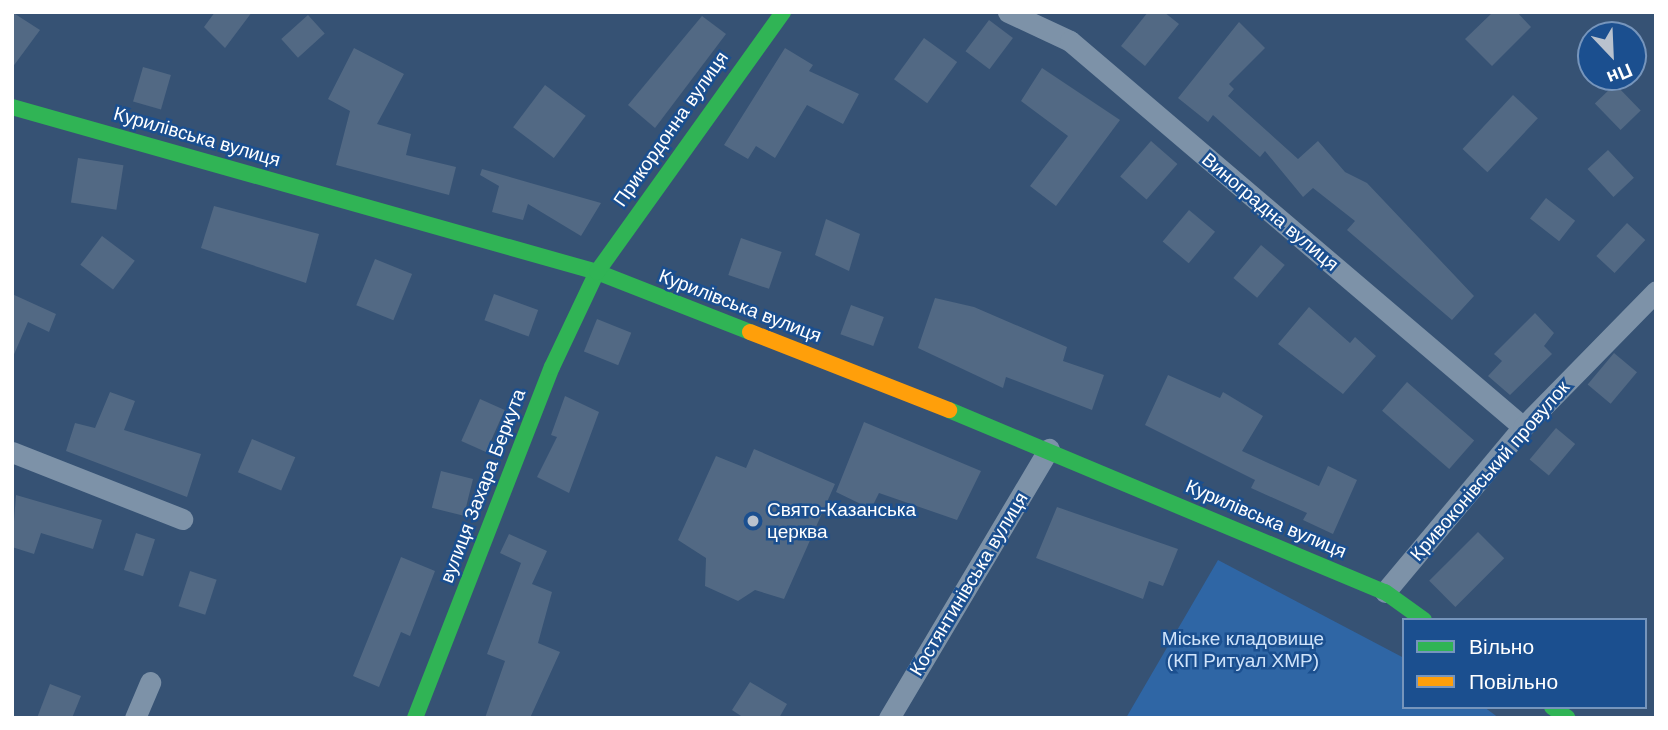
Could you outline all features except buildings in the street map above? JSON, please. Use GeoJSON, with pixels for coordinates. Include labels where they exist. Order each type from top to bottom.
{"type":"FeatureCollection","features":[{"type":"Feature","properties":{"kind":"main road","name":"Прикордонна вулиця"},"geometry":{"type":"LineString","coordinates":[[597,272],[783,12]]}},
{"type":"Feature","properties":{"kind":"main road","name":"Курилівська вулиця"},"geometry":{"type":"LineString","coordinates":[[12,107],[597,272],[1049,449],[1384,592],[1421,618]]}},
{"type":"Feature","properties":{"kind":"main road","name":"вулиця Захара Беркута"},"geometry":{"type":"LineString","coordinates":[[415,718],[552,367],[597,272]]}},
{"type":"Feature","properties":{"kind":"street","name":"Виноградна вулиця"},"geometry":{"type":"LineString","coordinates":[[1008,12],[1070,41],[1523,427]]}},
{"type":"Feature","properties":{"kind":"street","name":"Кривоконівський провулок"},"geometry":{"type":"LineString","coordinates":[[1384,592],[1523,427],[1656,291]]}},
{"type":"Feature","properties":{"kind":"street","name":"Костянтинівська вулиця"},"geometry":{"type":"LineString","coordinates":[[888,718],[1049,449]]}},
{"type":"Feature","properties":{"kind":"street"},"geometry":{"type":"LineString","coordinates":[[12,452],[181,519]]}},
{"type":"Feature","properties":{"kind":"street"},"geometry":{"type":"LineString","coordinates":[[135,718],[150,682]]}},
{"type":"Feature","properties":{"kind":"green space","name":"Міське кладовище (КП Ритуал ХМР)"},"geometry":{"type":"Polygon","coordinates":[[[1218,560],[1402,657],[1402,709],[1487,709],[1499,718],[1126,718],[1218,560]]]}},
{"type":"Feature","properties":{"kind":"traffic: fast"},"geometry":{"type":"LineString","coordinates":[[415,718],[552,367],[597,272],[783,12]]}},
{"type":"Feature","properties":{"kind":"traffic: fast"},"geometry":{"type":"LineString","coordinates":[[12,107],[597,272],[750,332]]}},
{"type":"Feature","properties":{"kind":"traffic: fast"},"geometry":{"type":"LineString","coordinates":[[949,410],[1385,592],[1421,618]]}},
{"type":"Feature","properties":{"kind":"traffic: fast"},"geometry":{"type":"LineString","coordinates":[[1555,709],[1568,718]]}},
{"type":"Feature","properties":{"kind":"traffic: slow"},"geometry":{"type":"LineString","coordinates":[[750,332],[949,410]]}},
{"type":"Feature","properties":{"kind":"place","name":"Свято-Казанська церква"},"geometry":{"type":"Point","coordinates":[753,521]}}]}
